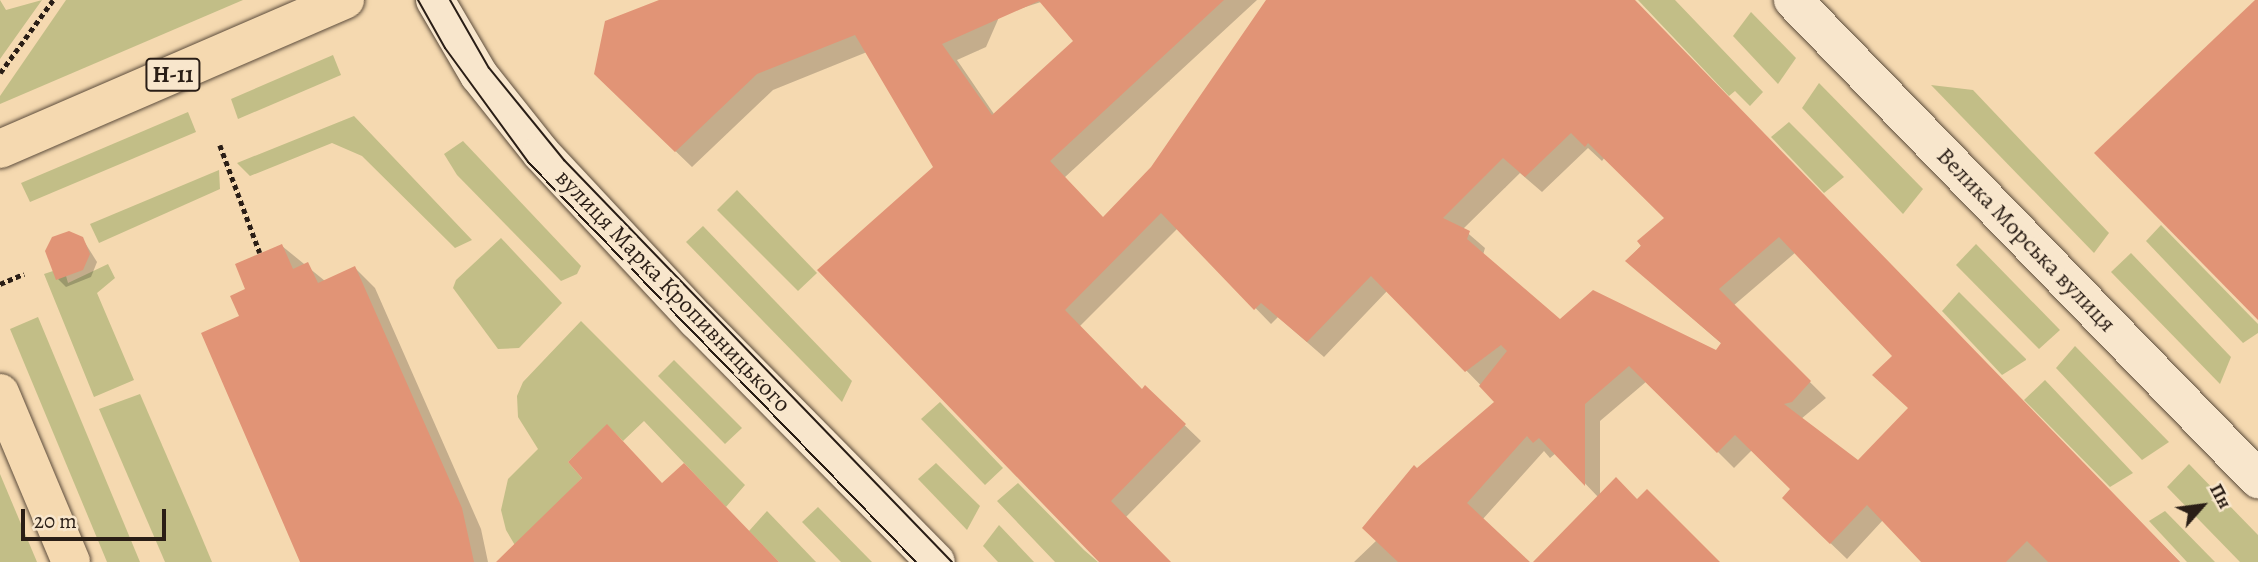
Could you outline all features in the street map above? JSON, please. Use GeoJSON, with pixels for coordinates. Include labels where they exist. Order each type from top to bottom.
{"type":"FeatureCollection","features":[{"type":"Feature","properties":{"kind":"main road","name":"Н-11"},"geometry":{"type":"LineString","coordinates":[[0,149],[345,0]]}},
{"type":"Feature","properties":{"kind":"main road"},"geometry":{"type":"LineString","coordinates":[[0,393],[71,562]]}},
{"type":"Feature","properties":{"kind":"street","name":"вулиця Марка Кропивницького"},"geometry":{"type":"LineString","coordinates":[[435,0],[479,75],[541,153],[697,320],[936,562]]}},
{"type":"Feature","properties":{"kind":"street","name":"Велика Морська вулиця"},"geometry":{"type":"LineString","coordinates":[[1793,0],[2258,479]]}},
{"type":"Feature","properties":{"kind":"path"},"geometry":{"type":"LineString","coordinates":[[0,73],[53,0]]}},
{"type":"Feature","properties":{"kind":"path"},"geometry":{"type":"LineString","coordinates":[[220,145],[260,253]]}},
{"type":"Feature","properties":{"kind":"path"},"geometry":{"type":"LineString","coordinates":[[0,284],[24,274]]}},
{"type":"Feature","properties":{"kind":"shaded area"},"geometry":{"type":"Polygon","coordinates":[[[0,0],[6,10],[42,0],[0,59],[0,0]]]}},
{"type":"Feature","properties":{"kind":"shaded area"},"geometry":{"type":"Polygon","coordinates":[[[66,0],[243,0],[0,104],[0,96],[66,0]]]}},
{"type":"Feature","properties":{"kind":"shaded area"},"geometry":{"type":"Polygon","coordinates":[[[1638,0],[1675,0],[1763,92],[1750,106],[1735,91],[1729,96],[1638,0]]]}},
{"type":"Feature","properties":{"kind":"shaded area"},"geometry":{"type":"Polygon","coordinates":[[[1751,12],[1796,58],[1778,84],[1733,36],[1751,12]]]}},
{"type":"Feature","properties":{"kind":"shaded area"},"geometry":{"type":"Polygon","coordinates":[[[333,55],[341,75],[238,119],[231,99],[333,55]]]}},
{"type":"Feature","properties":{"kind":"shaded area"},"geometry":{"type":"Polygon","coordinates":[[[1819,83],[1923,189],[1903,214],[1802,108],[1819,83]]]}},
{"type":"Feature","properties":{"kind":"shaded area"},"geometry":{"type":"Polygon","coordinates":[[[1931,85],[1973,90],[2109,233],[2094,253],[1931,85]]]}},
{"type":"Feature","properties":{"kind":"shaded area"},"geometry":{"type":"Polygon","coordinates":[[[188,112],[196,132],[30,202],[21,183],[188,112]]]}},
{"type":"Feature","properties":{"kind":"shaded area"},"geometry":{"type":"Polygon","coordinates":[[[354,116],[472,240],[455,248],[362,156],[332,143],[250,176],[237,163],[354,116]]]}},
{"type":"Feature","properties":{"kind":"shaded area"},"geometry":{"type":"Polygon","coordinates":[[[1789,122],[1844,177],[1824,193],[1771,137],[1789,122]]]}},
{"type":"Feature","properties":{"kind":"shaded area"},"geometry":{"type":"Polygon","coordinates":[[[463,141],[581,266],[577,274],[561,281],[457,175],[444,154],[463,141]]]}},
{"type":"Feature","properties":{"kind":"shaded area"},"geometry":{"type":"Polygon","coordinates":[[[219,170],[220,189],[99,243],[90,224],[219,170]]]}},
{"type":"Feature","properties":{"kind":"shaded area"},"geometry":{"type":"Polygon","coordinates":[[[737,190],[817,273],[798,291],[717,210],[737,190]]]}},
{"type":"Feature","properties":{"kind":"shaded area"},"geometry":{"type":"Polygon","coordinates":[[[2161,225],[2258,324],[2258,333],[2243,343],[2146,241],[2161,225]]]}},
{"type":"Feature","properties":{"kind":"shaded area"},"geometry":{"type":"Polygon","coordinates":[[[703,226],[852,381],[842,402],[686,242],[703,226]]]}},
{"type":"Feature","properties":{"kind":"shaded area"},"geometry":{"type":"Polygon","coordinates":[[[501,238],[562,303],[519,348],[498,349],[453,288],[456,280],[501,238]]]}},
{"type":"Feature","properties":{"kind":"shaded area"},"geometry":{"type":"Polygon","coordinates":[[[1976,244],[2060,330],[2039,349],[1956,265],[1976,244]]]}},
{"type":"Feature","properties":{"kind":"shaded area"},"geometry":{"type":"Polygon","coordinates":[[[2131,253],[2231,357],[2220,384],[2111,272],[2131,253]]]}},
{"type":"Feature","properties":{"kind":"shaded area"},"geometry":{"type":"Polygon","coordinates":[[[108,264],[115,278],[97,293],[134,380],[94,397],[44,274],[53,271],[66,276],[68,283],[108,264]]]}},
{"type":"Feature","properties":{"kind":"shaded area"},"geometry":{"type":"Polygon","coordinates":[[[1959,292],[2026,360],[2002,375],[1942,311],[1959,292]]]}},
{"type":"Feature","properties":{"kind":"shaded area"},"geometry":{"type":"Polygon","coordinates":[[[38,317],[140,562],[107,562],[10,329],[38,317]]]}},
{"type":"Feature","properties":{"kind":"shaded area"},"geometry":{"type":"Polygon","coordinates":[[[581,321],[745,485],[726,507],[644,421],[623,441],[607,425],[568,462],[582,478],[516,547],[506,530],[501,510],[508,479],[538,449],[518,417],[517,396],[523,382],[581,321]]]}},
{"type":"Feature","properties":{"kind":"shaded area"},"geometry":{"type":"Polygon","coordinates":[[[2075,346],[2169,442],[2142,460],[2056,368],[2075,346]]]}},
{"type":"Feature","properties":{"kind":"shaded area"},"geometry":{"type":"Polygon","coordinates":[[[674,360],[742,428],[725,444],[658,376],[674,360]]]}},
{"type":"Feature","properties":{"kind":"shaded area"},"geometry":{"type":"Polygon","coordinates":[[[2045,380],[2133,473],[2110,487],[2024,400],[2045,380]]]}},
{"type":"Feature","properties":{"kind":"shaded area"},"geometry":{"type":"Polygon","coordinates":[[[140,394],[212,562],[165,562],[99,409],[140,394]]]}},
{"type":"Feature","properties":{"kind":"shaded area"},"geometry":{"type":"Polygon","coordinates":[[[940,402],[1003,468],[985,485],[921,419],[940,402]]]}},
{"type":"Feature","properties":{"kind":"shaded area"},"geometry":{"type":"Polygon","coordinates":[[[936,463],[980,506],[967,530],[918,479],[936,463]]]}},
{"type":"Feature","properties":{"kind":"shaded area"},"geometry":{"type":"Polygon","coordinates":[[[2189,464],[2258,535],[2258,562],[2240,562],[2167,487],[2189,464]]]}},
{"type":"Feature","properties":{"kind":"shaded area"},"geometry":{"type":"Polygon","coordinates":[[[0,474],[37,562],[0,562],[0,474]]]}},
{"type":"Feature","properties":{"kind":"shaded area"},"geometry":{"type":"Polygon","coordinates":[[[1018,483],[1098,562],[1055,562],[997,501],[1018,483]]]}},
{"type":"Feature","properties":{"kind":"shaded area"},"geometry":{"type":"Polygon","coordinates":[[[818,507],[872,562],[841,562],[802,522],[818,507]]]}},
{"type":"Feature","properties":{"kind":"shaded area"},"geometry":{"type":"Polygon","coordinates":[[[767,511],[816,562],[779,562],[749,531],[767,511]]]}},
{"type":"Feature","properties":{"kind":"shaded area"},"geometry":{"type":"Polygon","coordinates":[[[2165,511],[2215,562],[2187,562],[2149,521],[2165,511]]]}},
{"type":"Feature","properties":{"kind":"shaded area"},"geometry":{"type":"Polygon","coordinates":[[[999,525],[1034,562],[998,562],[983,546],[999,525]]]}},
{"type":"Feature","properties":{"kind":"building"},"geometry":{"type":"Polygon","coordinates":[[[659,0],[1224,0],[1050,161],[1103,217],[1151,167],[1266,0],[1635,0],[2180,562],[2048,562],[2027,541],[2006,562],[1921,562],[1867,505],[1830,544],[1782,498],[1790,489],[1735,435],[1717,453],[1629,366],[1585,404],[1585,486],[1539,438],[1533,443],[1527,436],[1467,503],[1530,562],[1398,562],[1362,528],[1414,465],[1417,468],[1494,402],[1479,386],[1507,351],[1501,345],[1465,372],[1371,276],[1307,342],[1261,303],[1254,310],[1161,213],[1065,310],[1142,389],[1145,385],[1186,424],[1111,501],[1171,562],[1099,562],[817,270],[933,167],[855,35],[757,74],[675,152],[594,74],[605,21],[659,0]],[[1039,1],[942,44],[992,115],[1073,41],[1039,1]],[[1571,133],[1525,177],[1503,158],[1443,218],[1470,231],[1467,239],[1560,319],[1593,290],[1716,350],[1721,343],[1625,261],[1641,246],[1637,241],[1664,218],[1588,143],[1585,147],[1571,133]],[[1779,237],[1719,289],[1811,381],[1792,402],[1784,404],[1858,460],[1908,408],[1872,375],[1892,356],[1779,237]]]}},
{"type":"Feature","properties":{"kind":"building"},"geometry":{"type":"Polygon","coordinates":[[[2258,0],[2258,320],[2094,153],[2258,0]]]}},
{"type":"Feature","properties":{"kind":"building"},"geometry":{"type":"Polygon","coordinates":[[[69,231],[83,237],[90,254],[83,270],[56,280],[45,251],[52,237],[69,231]]]}},
{"type":"Feature","properties":{"kind":"building"},"geometry":{"type":"Polygon","coordinates":[[[282,244],[293,269],[308,262],[318,283],[355,266],[462,508],[474,562],[300,562],[201,333],[239,316],[230,296],[245,289],[235,264],[282,244]]]}},
{"type":"Feature","properties":{"kind":"building"},"geometry":{"type":"Polygon","coordinates":[[[607,424],[662,483],[684,463],[779,562],[496,562],[582,478],[568,462],[607,424]]]}},
{"type":"Feature","properties":{"kind":"building"},"geometry":{"type":"Polygon","coordinates":[[[1616,477],[1637,499],[1647,489],[1720,562],[1533,562],[1616,477]]]}},
{"type":"Feature","properties":{"kind":"tram line"},"geometry":{"type":"LineString","coordinates":[[418,0],[445,48],[528,162],[916,562]]}},
{"type":"Feature","properties":{"kind":"tram line"},"geometry":{"type":"LineString","coordinates":[[450,0],[489,68],[564,160],[952,562]]}}]}
